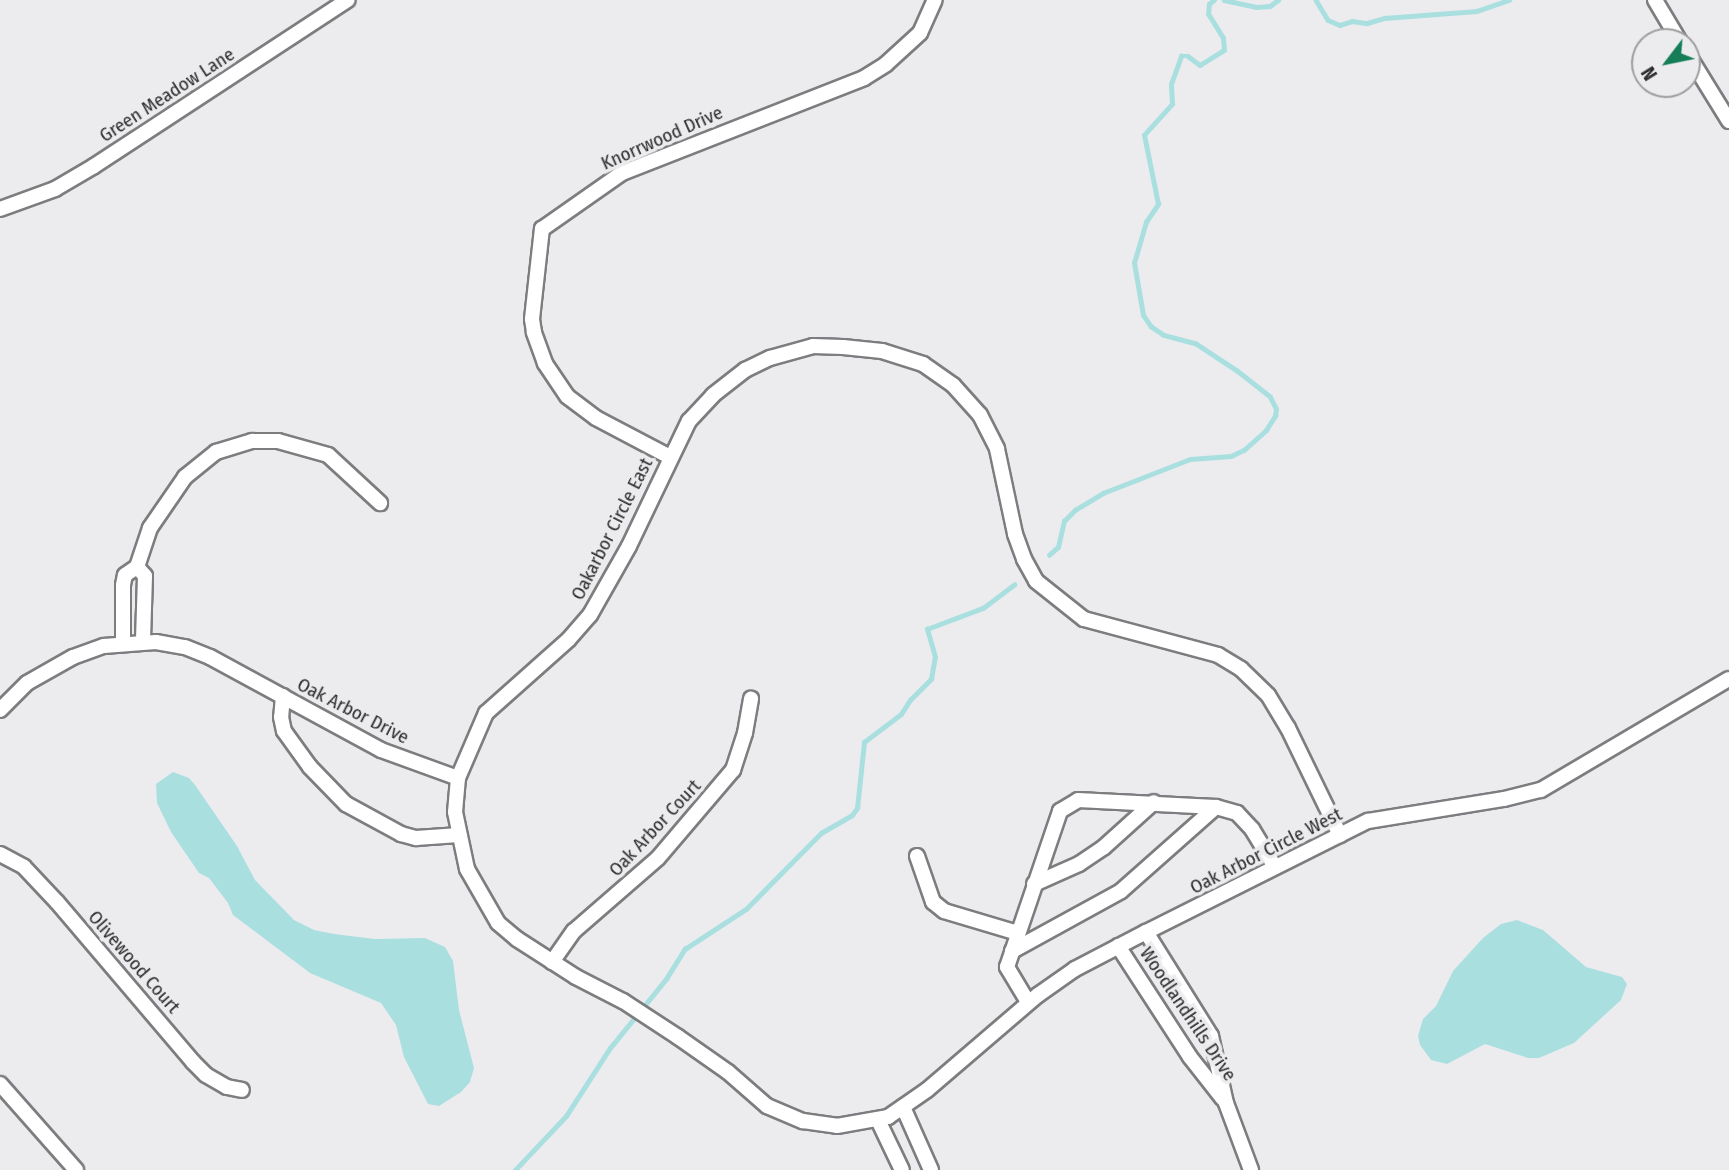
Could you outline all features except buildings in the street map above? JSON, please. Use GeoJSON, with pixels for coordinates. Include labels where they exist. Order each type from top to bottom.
{"type":"FeatureCollection","features":[{"type":"Feature","properties":{"kind":"street","name":"Green Meadow Lane"},"geometry":{"type":"LineString","coordinates":[[0,209],[55,189],[94,166],[348,0]]}},
{"type":"Feature","properties":{"kind":"street","name":"Knorrwood Drive"},"geometry":{"type":"LineString","coordinates":[[670,457],[596,418],[567,396],[545,362],[534,332],[533,319],[542,229],[622,173],[864,78],[886,64],[920,33],[935,0]]}},
{"type":"Feature","properties":{"kind":"street"},"geometry":{"type":"LineString","coordinates":[[1656,0],[1672,28]]}},
{"type":"Feature","properties":{"kind":"street"},"geometry":{"type":"LineString","coordinates":[[1701,76],[1729,121]]}},
{"type":"Feature","properties":{"kind":"street","name":"Oakarbor Circle East"},"geometry":{"type":"LineString","coordinates":[[458,778],[486,713],[569,639],[590,615],[629,546],[689,421],[713,395],[745,370],[813,346],[844,347],[882,351],[923,365],[953,385],[980,415],[997,449],[1015,534],[1036,581],[1084,619],[1219,655],[1241,669],[1268,695],[1288,728],[1339,835]]}},
{"type":"Feature","properties":{"kind":"street"},"geometry":{"type":"LineString","coordinates":[[123,642],[125,575],[137,567],[150,528],[184,477],[216,452],[252,440],[278,441],[328,455],[380,503]]}},
{"type":"Feature","properties":{"kind":"street"},"geometry":{"type":"LineString","coordinates":[[137,567],[145,576],[143,641]]}},
{"type":"Feature","properties":{"kind":"street","name":"Oak Arbor Drive"},"geometry":{"type":"LineString","coordinates":[[0,710],[42,673],[73,657],[123,642],[143,641],[185,647],[210,657],[381,750],[458,778]]}},
{"type":"Feature","properties":{"kind":"street","name":"Oak Arbor Circle West"},"geometry":{"type":"LineString","coordinates":[[883,1118],[903,1107],[1028,1002],[1075,969],[1118,946],[1378,818],[1504,799],[1542,790],[1696,696],[1729,679]]}},
{"type":"Feature","properties":{"kind":"street"},"geometry":{"type":"LineString","coordinates":[[283,696],[281,717],[284,731],[310,767],[346,804],[401,834],[416,838],[459,835]]}},
{"type":"Feature","properties":{"kind":"street","name":"Oak Arbor Court"},"geometry":{"type":"LineString","coordinates":[[552,962],[574,931],[658,859],[733,769],[745,733],[751,699]]}},
{"type":"Feature","properties":{"kind":"street"},"geometry":{"type":"LineString","coordinates":[[458,778],[456,811],[467,869],[498,923],[552,962],[678,1037],[778,1112],[803,1121],[837,1125],[883,1118],[902,1170]]}},
{"type":"Feature","properties":{"kind":"street"},"geometry":{"type":"LineString","coordinates":[[1028,1002],[1007,967],[1060,811],[1079,800],[1216,807],[1237,813],[1252,829],[1275,867]]}},
{"type":"Feature","properties":{"kind":"street"},"geometry":{"type":"LineString","coordinates":[[1034,884],[1079,864],[1104,847],[1154,802]]}},
{"type":"Feature","properties":{"kind":"street"},"geometry":{"type":"LineString","coordinates":[[1012,951],[1121,891],[1216,807]]}},
{"type":"Feature","properties":{"kind":"street","name":"Olivewood Court"},"geometry":{"type":"LineString","coordinates":[[0,854],[24,867],[57,902],[206,1075],[227,1087],[242,1090]]}},
{"type":"Feature","properties":{"kind":"street"},"geometry":{"type":"LineString","coordinates":[[918,856],[933,902],[944,911],[1018,933]]}},
{"type":"Feature","properties":{"kind":"street","name":"Woodlandhills Drive"},"geometry":{"type":"LineString","coordinates":[[1146,932],[1211,1036],[1226,1103],[1251,1170]]}},
{"type":"Feature","properties":{"kind":"street","name":"Woodlandhills Drive"},"geometry":{"type":"LineString","coordinates":[[1118,946],[1190,1057],[1226,1103]]}},
{"type":"Feature","properties":{"kind":"street"},"geometry":{"type":"LineString","coordinates":[[0,1084],[76,1170]]}},
{"type":"Feature","properties":{"kind":"street"},"geometry":{"type":"LineString","coordinates":[[903,1107],[930,1170]]}},
{"type":"Feature","properties":{"kind":"water"},"geometry":{"type":"Polygon","coordinates":[[[173,772],[189,778],[195,785],[237,846],[255,880],[294,920],[314,930],[334,934],[375,939],[425,938],[445,947],[453,961],[459,1010],[474,1068],[470,1082],[461,1092],[439,1106],[428,1104],[404,1057],[396,1025],[381,1003],[310,973],[233,915],[228,903],[209,878],[199,873],[171,832],[157,803],[156,784],[173,772]]]}},
{"type":"Feature","properties":{"kind":"water"},"geometry":{"type":"Polygon","coordinates":[[[1517,920],[1543,930],[1586,967],[1622,977],[1627,984],[1621,1000],[1574,1043],[1539,1058],[1528,1058],[1485,1044],[1447,1064],[1431,1060],[1420,1045],[1418,1036],[1423,1019],[1436,1006],[1453,971],[1483,938],[1501,924],[1517,920]]]}},
{"type":"Feature","properties":{"kind":"waterway"},"geometry":{"type":"LineString","coordinates":[[1049,555],[1058,547],[1064,521],[1075,510],[1103,493],[1190,459],[1231,456],[1244,450],[1266,430],[1275,416],[1276,409],[1270,397],[1237,371],[1196,344],[1163,335],[1151,327],[1143,315],[1134,263],[1146,222],[1158,204],[1144,135],[1172,104],[1171,84],[1181,56],[1188,56],[1200,65],[1224,50],[1223,38],[1208,14],[1209,4],[1214,0]]}},
{"type":"Feature","properties":{"kind":"waterway"},"geometry":{"type":"LineString","coordinates":[[1224,0],[1256,7],[1270,6],[1278,0]]}},
{"type":"Feature","properties":{"kind":"waterway"},"geometry":{"type":"LineString","coordinates":[[1316,0],[1328,20],[1340,25],[1352,21],[1367,23],[1384,18],[1477,11],[1509,0]]}},
{"type":"Feature","properties":{"kind":"waterway"},"geometry":{"type":"LineString","coordinates":[[515,1170],[566,1116],[610,1048],[666,979],[685,949],[746,909],[821,833],[852,815],[857,808],[864,742],[901,714],[910,700],[931,679],[935,657],[927,629],[983,608],[1014,585]]}}]}
